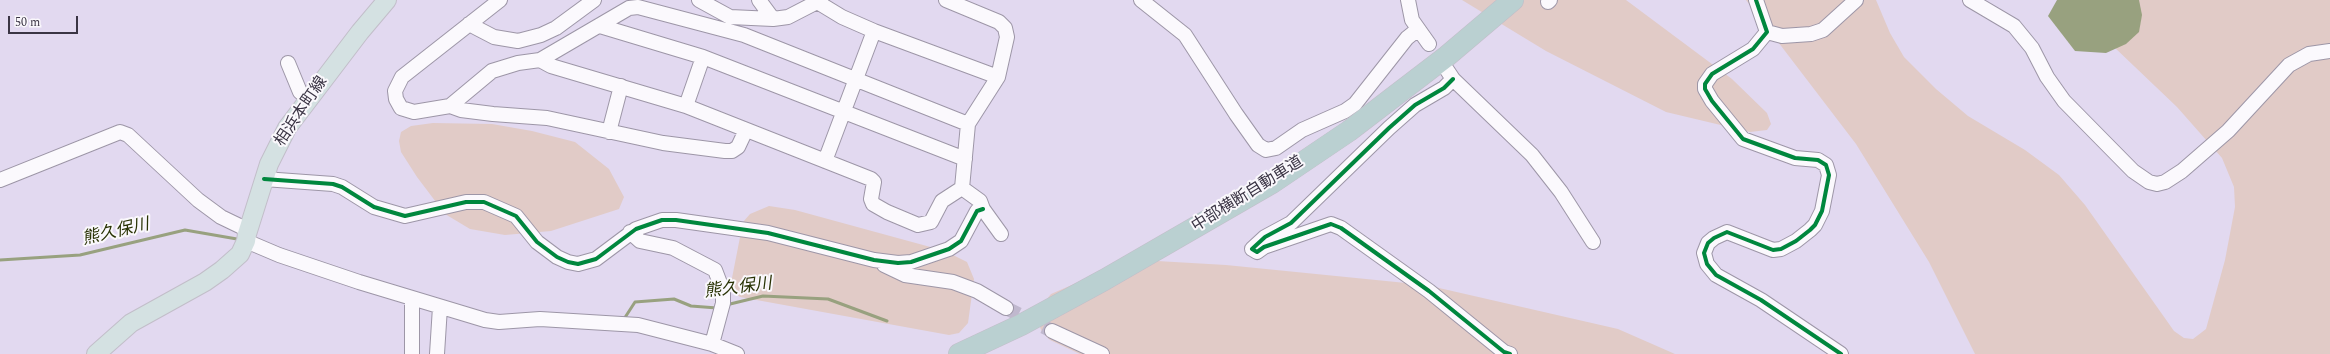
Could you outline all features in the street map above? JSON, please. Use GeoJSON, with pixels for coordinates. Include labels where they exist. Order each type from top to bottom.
{"type":"FeatureCollection","features":[{"type":"Feature","properties":{"kind":"highway","name":"中部横断自動車道"},"geometry":{"type":"LineString","coordinates":[[959,354],[1021,325],[1272,183],[1355,126],[1447,56],[1513,0]]}},
{"type":"Feature","properties":{"kind":"main road","name":"相浜本町線"},"geometry":{"type":"LineString","coordinates":[[100,352],[131,323],[222,270],[240,254],[264,179],[287,128],[360,32],[387,0]]}},
{"type":"Feature","properties":{"kind":"street"},"geometry":{"type":"LineString","coordinates":[[500,0],[402,77],[395,91],[396,99],[401,108],[408,112],[414,112],[450,106],[461,110],[493,114],[547,118],[608,132],[725,151],[738,147],[746,130]]}},
{"type":"Feature","properties":{"kind":"street"},"geometry":{"type":"LineString","coordinates":[[469,24],[494,37],[518,41],[541,35],[556,28],[594,0]]}},
{"type":"Feature","properties":{"kind":"street"},"geometry":{"type":"LineString","coordinates":[[699,0],[730,17],[773,18],[788,17],[817,1],[842,17],[874,31],[998,77]]}},
{"type":"Feature","properties":{"kind":"street"},"geometry":{"type":"LineString","coordinates":[[758,0],[773,18]]}},
{"type":"Feature","properties":{"kind":"street"},"geometry":{"type":"LineString","coordinates":[[946,0],[999,22],[1005,28],[1007,37],[1005,53],[998,77],[968,124],[962,188]]}},
{"type":"Feature","properties":{"kind":"street"},"geometry":{"type":"LineString","coordinates":[[1141,0],[1185,35],[1258,145],[1266,150],[1276,148],[1302,130],[1345,111],[1355,104],[1407,38],[1417,30]]}},
{"type":"Feature","properties":{"kind":"street"},"geometry":{"type":"LineString","coordinates":[[1408,0],[1412,20],[1417,30],[1429,44]]}},
{"type":"Feature","properties":{"kind":"street"},"geometry":{"type":"LineString","coordinates":[[1756,0],[1767,32]]}},
{"type":"Feature","properties":{"kind":"street"},"geometry":{"type":"LineString","coordinates":[[1767,32],[1782,36],[1811,34],[1823,30],[1856,0]]}},
{"type":"Feature","properties":{"kind":"street"},"geometry":{"type":"LineString","coordinates":[[1970,0],[2014,26],[2032,48],[2051,83],[2068,105],[2133,172],[2150,182],[2158,184],[2165,182],[2182,170],[2228,131],[2289,65],[2309,54],[2330,51]]}},
{"type":"Feature","properties":{"kind":"street"},"geometry":{"type":"LineString","coordinates":[[450,106],[492,72],[518,63],[540,60],[629,8],[638,7],[744,35],[968,124]]}},
{"type":"Feature","properties":{"kind":"street"},"geometry":{"type":"LineString","coordinates":[[600,26],[703,57],[965,159]]}},
{"type":"Feature","properties":{"kind":"street"},"geometry":{"type":"LineString","coordinates":[[825,161],[842,111],[874,31]]}},
{"type":"Feature","properties":{"kind":"street"},"geometry":{"type":"LineString","coordinates":[[1767,32],[1753,49],[1712,74],[1705,84],[1706,89],[1712,101],[1743,139],[1795,158],[1818,160],[1826,165],[1829,175],[1822,211],[1815,225],[1810,230],[1796,241],[1780,249],[1773,250],[1727,232],[1714,238],[1708,243],[1704,253],[1707,264],[1716,275],[1761,300],[1841,354]]}},
{"type":"Feature","properties":{"kind":"street"},"geometry":{"type":"LineString","coordinates":[[686,106],[703,57]]}},
{"type":"Feature","properties":{"kind":"street"},"geometry":{"type":"LineString","coordinates":[[540,60],[551,66],[686,106],[872,179],[874,182],[871,199],[873,204],[887,212],[918,225],[931,222],[942,201],[962,188]]}},
{"type":"Feature","properties":{"kind":"street"},"geometry":{"type":"LineString","coordinates":[[288,63],[300,92],[309,99]]}},
{"type":"Feature","properties":{"kind":"street"},"geometry":{"type":"LineString","coordinates":[[1510,354],[1504,352],[1429,291],[1341,228],[1331,224],[1264,247],[1257,252],[1252,249],[1265,237],[1291,223],[1389,128],[1415,105],[1444,88],[1450,74],[1532,155],[1561,192],[1593,242]]}},
{"type":"Feature","properties":{"kind":"street"},"geometry":{"type":"LineString","coordinates":[[608,132],[621,86]]}},
{"type":"Feature","properties":{"kind":"street"},"geometry":{"type":"LineString","coordinates":[[0,180],[120,132],[128,135],[198,200],[247,236],[300,262],[412,299],[499,322],[540,319],[638,325],[712,344],[737,354]]}},
{"type":"Feature","properties":{"kind":"street"},"geometry":{"type":"LineString","coordinates":[[264,179],[333,184],[342,187],[374,207],[405,216],[466,202],[484,202],[516,216],[537,242],[568,262],[578,264],[596,259],[630,232],[662,220],[676,220],[768,233],[874,260],[898,263],[911,262],[949,249],[961,241],[977,211],[983,209]]}},
{"type":"Feature","properties":{"kind":"street"},"geometry":{"type":"LineString","coordinates":[[962,188],[980,201],[983,209],[1001,234]]}},
{"type":"Feature","properties":{"kind":"street"},"geometry":{"type":"LineString","coordinates":[[630,232],[640,241],[673,248],[716,270],[723,291],[724,304],[712,344]]}},
{"type":"Feature","properties":{"kind":"street"},"geometry":{"type":"LineString","coordinates":[[874,260],[905,275],[953,282],[978,291],[1006,308]]}},
{"type":"Feature","properties":{"kind":"street"},"geometry":{"type":"LineString","coordinates":[[412,299],[412,354]]}},
{"type":"Feature","properties":{"kind":"street"},"geometry":{"type":"LineString","coordinates":[[438,354],[440,307]]}},
{"type":"Feature","properties":{"kind":"street"},"geometry":{"type":"LineString","coordinates":[[1052,331],[1102,354]]}},
{"type":"Feature","properties":{"kind":"shaded area"},"geometry":{"type":"Polygon","coordinates":[[[1462,0],[1626,0],[1732,79],[1767,113],[1771,124],[1767,130],[1750,132],[1666,112],[1546,51],[1462,0]]]}},
{"type":"Feature","properties":{"kind":"shaded area"},"geometry":{"type":"Polygon","coordinates":[[[1746,0],[1876,0],[1890,33],[1904,57],[1936,89],[1968,116],[2025,150],[2059,175],[2085,205],[2174,331],[2184,338],[2193,339],[2206,329],[2225,260],[2235,207],[2234,187],[2222,158],[2177,107],[2113,46],[2107,0],[2330,0],[2330,354],[1975,354],[1929,262],[1856,144],[1746,0]]]}},
{"type":"Feature","properties":{"kind":"shaded area"},"geometry":{"type":"Polygon","coordinates":[[[2057,0],[2139,0],[2142,15],[2139,32],[2126,44],[2106,53],[2075,51],[2048,16],[2057,0]]]}},
{"type":"Feature","properties":{"kind":"shaded area"},"geometry":{"type":"Polygon","coordinates":[[[433,123],[492,124],[532,131],[575,142],[609,169],[624,197],[619,209],[551,231],[505,235],[470,229],[445,214],[417,177],[401,152],[399,141],[401,132],[411,126],[433,123]]]}},
{"type":"Feature","properties":{"kind":"shaded area"},"geometry":{"type":"Polygon","coordinates":[[[769,206],[795,210],[945,251],[967,262],[974,279],[968,323],[959,333],[949,335],[740,297],[734,292],[732,278],[743,222],[750,214],[769,206]]]}},
{"type":"Feature","properties":{"kind":"shaded area"},"geometry":{"type":"Polygon","coordinates":[[[1157,261],[1226,265],[1426,285],[1618,329],[1675,354],[1080,354],[1050,340],[1042,332],[1036,317],[1038,310],[1051,294],[1104,271],[1157,261]]]}},
{"type":"Feature","properties":{"kind":"waterway","name":"熊久保川"},"geometry":{"type":"LineString","coordinates":[[0,260],[80,255],[185,230],[237,239]]}},
{"type":"Feature","properties":{"kind":"waterway","name":"熊久保川"},"geometry":{"type":"LineString","coordinates":[[726,305],[763,296],[828,299],[887,321]]}},
{"type":"Feature","properties":{"kind":"waterway","name":"熊久保川"},"geometry":{"type":"LineString","coordinates":[[624,319],[635,302],[674,299],[691,306],[717,308]]}},
{"type":"Feature","properties":{"kind":"tunnel"},"geometry":{"type":"LineString","coordinates":[[1006,308],[1052,331]]}},
{"type":"Feature","properties":{"kind":"cycle path"},"geometry":{"type":"LineString","coordinates":[[1756,0],[1767,32],[1753,49],[1712,74],[1705,84],[1705,89],[1712,101],[1743,139],[1795,158],[1818,160],[1826,165],[1829,175],[1822,211],[1815,225],[1810,230],[1796,241],[1781,249],[1773,250],[1727,232],[1714,238],[1708,243],[1704,253],[1707,264],[1716,275],[1761,300],[1841,354]]}},
{"type":"Feature","properties":{"kind":"cycle path"},"geometry":{"type":"LineString","coordinates":[[1453,79],[1444,88],[1415,105],[1389,128],[1291,223],[1265,237],[1252,249],[1257,252],[1264,247],[1331,224],[1341,228],[1429,291],[1504,352],[1510,354]]}},
{"type":"Feature","properties":{"kind":"cycle path"},"geometry":{"type":"LineString","coordinates":[[264,179],[333,184],[342,187],[374,207],[405,216],[466,202],[484,202],[516,216],[537,242],[557,257],[568,262],[578,264],[596,259],[636,229],[662,220],[676,220],[768,233],[874,260],[898,263],[911,262],[949,249],[961,241],[977,211],[983,209]]}}]}
